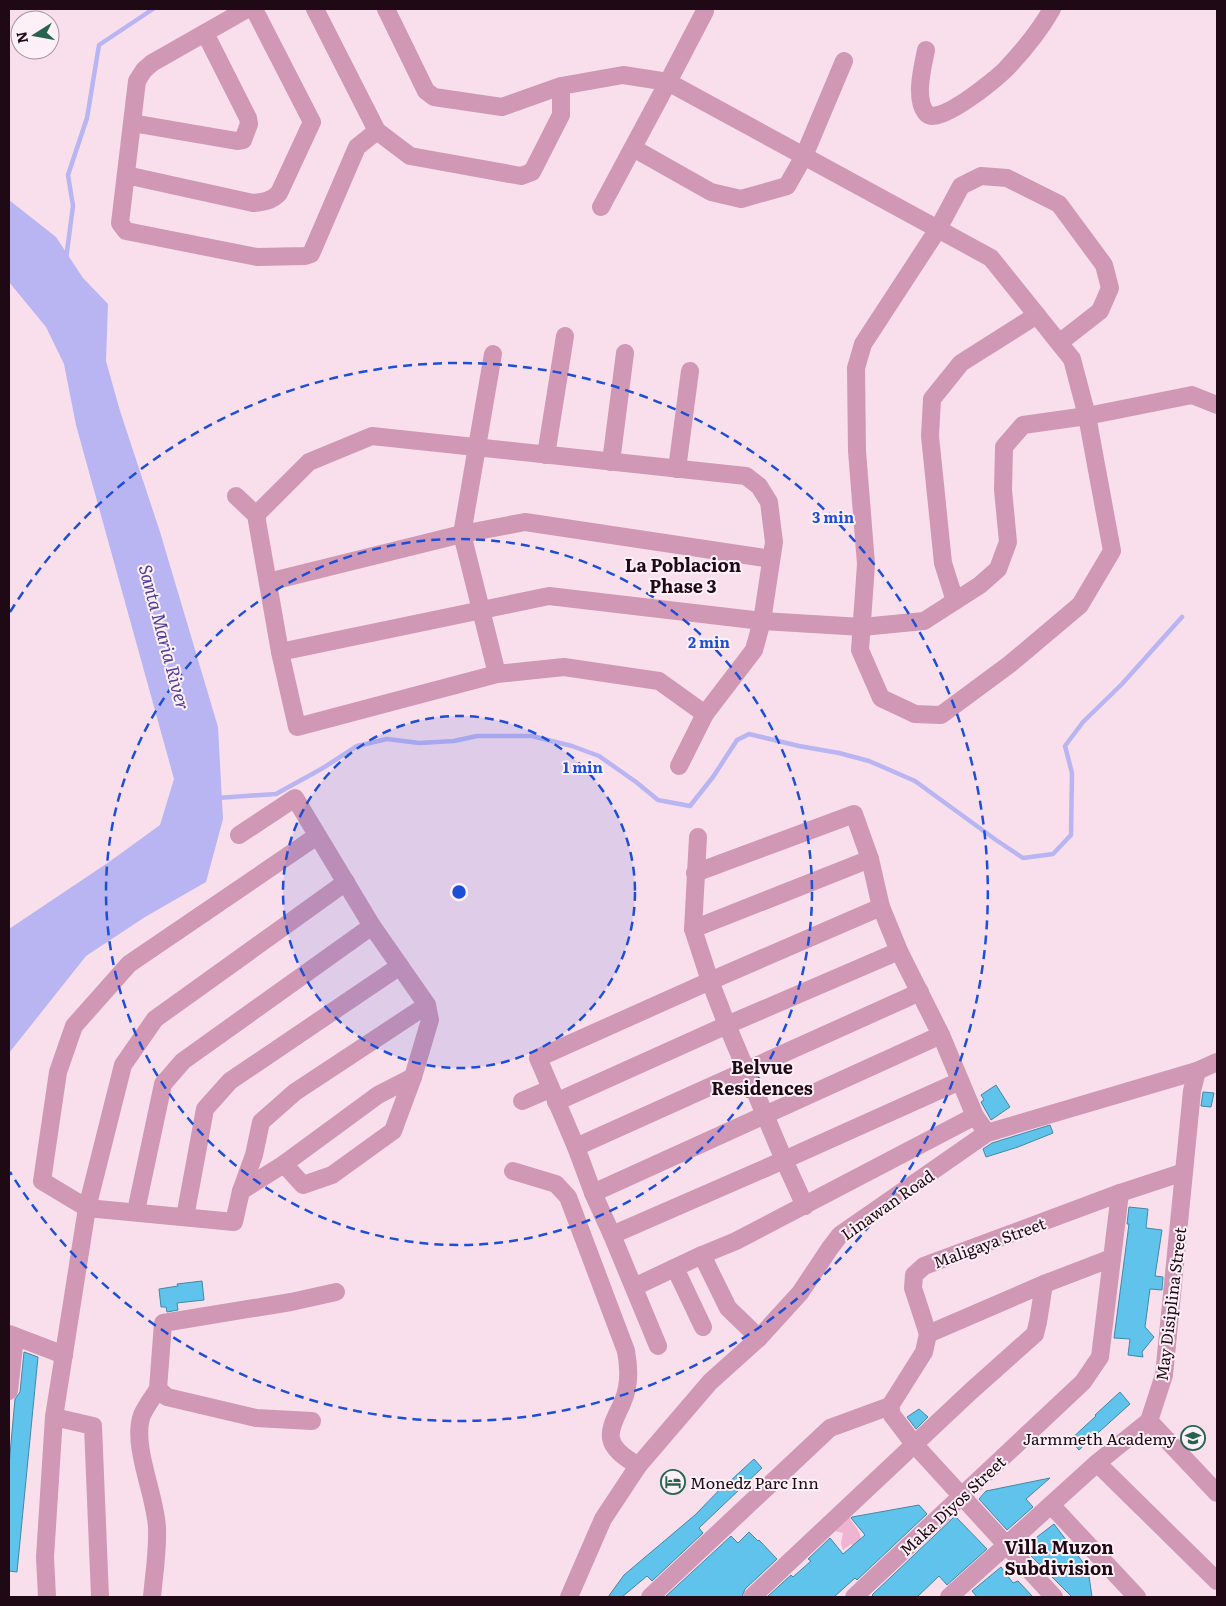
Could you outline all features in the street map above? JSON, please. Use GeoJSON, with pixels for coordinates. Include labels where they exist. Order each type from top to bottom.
{"type":"FeatureCollection","features":[{"type":"Feature","properties":{"kind":"street"},"geometry":{"type":"LineString","coordinates":[[248,9],[152,63],[144,70],[137,81],[120,223],[126,231],[256,257],[305,256],[311,254],[357,147],[377,131]]}},
{"type":"Feature","properties":{"kind":"street"},"geometry":{"type":"LineString","coordinates":[[126,175],[253,203],[269,200],[279,193],[312,122],[254,9]]}},
{"type":"Feature","properties":{"kind":"street"},"geometry":{"type":"LineString","coordinates":[[315,9],[377,131],[410,156],[521,176],[527,175],[532,172],[562,115],[561,86]]}},
{"type":"Feature","properties":{"kind":"street"},"geometry":{"type":"LineString","coordinates":[[386,9],[426,91],[434,97],[502,107],[561,86],[623,75],[668,82],[938,229],[991,258],[1037,315],[1059,343],[1072,359],[1086,416],[1112,551],[1080,605],[1010,664],[941,715],[916,714],[881,698],[860,650],[866,564],[857,451],[856,368],[863,344],[938,229],[961,186],[982,176],[1007,178],[1059,204],[1104,265],[1110,288],[1100,311],[1059,343]]}},
{"type":"Feature","properties":{"kind":"street"},"geometry":{"type":"LineString","coordinates":[[601,206],[705,9]]}},
{"type":"Feature","properties":{"kind":"street"},"geometry":{"type":"LineString","coordinates":[[926,50],[920,93],[925,112],[928,116],[932,116],[948,111],[964,102],[1005,70],[1043,25],[1052,9]]}},
{"type":"Feature","properties":{"kind":"street"},"geometry":{"type":"LineString","coordinates":[[132,123],[237,142],[243,140],[249,124],[248,118],[205,33]]}},
{"type":"Feature","properties":{"kind":"street"},"geometry":{"type":"LineString","coordinates":[[633,148],[711,192],[740,199],[787,186],[804,156],[844,60]]}},
{"type":"Feature","properties":{"kind":"street"},"geometry":{"type":"LineString","coordinates":[[955,601],[943,563],[930,436],[932,400],[961,363],[1037,315]]}},
{"type":"Feature","properties":{"kind":"street"},"geometry":{"type":"LineString","coordinates":[[546,455],[565,336]]}},
{"type":"Feature","properties":{"kind":"street"},"geometry":{"type":"LineString","coordinates":[[611,462],[625,353]]}},
{"type":"Feature","properties":{"kind":"street"},"geometry":{"type":"LineString","coordinates":[[493,354],[462,534],[497,674]]}},
{"type":"Feature","properties":{"kind":"street"},"geometry":{"type":"LineString","coordinates":[[677,469],[690,371]]}},
{"type":"Feature","properties":{"kind":"street"},"geometry":{"type":"LineString","coordinates":[[280,652],[549,596],[762,622],[862,627],[924,621],[980,584],[998,569],[1008,542],[1003,490],[1004,446],[1023,425],[1086,416],[1192,395],[1217,405]]}},
{"type":"Feature","properties":{"kind":"street"},"geometry":{"type":"LineString","coordinates":[[256,514],[310,462],[372,436],[746,476],[759,486],[769,502],[774,542],[762,622],[754,650],[706,714],[679,766]]}},
{"type":"Feature","properties":{"kind":"street"},"geometry":{"type":"LineString","coordinates":[[236,496],[256,514],[280,652],[297,727],[497,674],[564,666],[659,681],[706,714]]}},
{"type":"Feature","properties":{"kind":"street"},"geometry":{"type":"LineString","coordinates":[[268,582],[462,534],[525,522],[771,559]]}},
{"type":"Feature","properties":{"kind":"street"},"geometry":{"type":"LineString","coordinates":[[239,835],[295,798],[372,926],[427,1005],[430,1020],[413,1078],[393,1131],[332,1175],[303,1185],[284,1164]]}},
{"type":"Feature","properties":{"kind":"street"},"geometry":{"type":"LineString","coordinates":[[695,873],[854,814],[870,858],[881,907],[899,951],[941,1035],[975,1116],[987,1133]]}},
{"type":"Feature","properties":{"kind":"street"},"geometry":{"type":"LineString","coordinates":[[317,836],[129,964],[74,1026],[58,1072],[42,1181],[86,1208],[136,1211],[234,1222],[241,1191],[254,1155],[261,1122],[295,1092],[427,1005]]}},
{"type":"Feature","properties":{"kind":"street"},"geometry":{"type":"LineString","coordinates":[[698,837],[693,929],[710,981],[746,1072],[805,1206]]}},
{"type":"Feature","properties":{"kind":"street"},"geometry":{"type":"LineString","coordinates":[[693,929],[870,858]]}},
{"type":"Feature","properties":{"kind":"street"},"geometry":{"type":"LineString","coordinates":[[47,1597],[45,1557],[54,1417],[86,1208],[123,1065],[155,1019],[346,882]]}},
{"type":"Feature","properties":{"kind":"street"},"geometry":{"type":"LineString","coordinates":[[658,1346],[612,1235],[592,1193],[576,1147],[538,1058],[881,907]]}},
{"type":"Feature","properties":{"kind":"street"},"geometry":{"type":"LineString","coordinates":[[136,1211],[163,1084],[183,1061],[372,926]]}},
{"type":"Feature","properties":{"kind":"street"},"geometry":{"type":"LineString","coordinates":[[522,1101],[553,1095],[727,1025],[899,951]]}},
{"type":"Feature","properties":{"kind":"street"},"geometry":{"type":"LineString","coordinates":[[185,1217],[205,1109],[230,1081],[400,966]]}},
{"type":"Feature","properties":{"kind":"street"},"geometry":{"type":"LineString","coordinates":[[576,1147],[920,992]]}},
{"type":"Feature","properties":{"kind":"street"},"geometry":{"type":"LineString","coordinates":[[592,1193],[941,1035]]}},
{"type":"Feature","properties":{"kind":"street","name":"Linawan Road"},"geometry":{"type":"LineString","coordinates":[[569,1597],[603,1519],[638,1466],[710,1382],[759,1338],[800,1293],[840,1236],[987,1133],[1197,1071],[1217,1062]]}},
{"type":"Feature","properties":{"kind":"street","name":"May Disiplina Street"},"geometry":{"type":"LineString","coordinates":[[1149,1421],[1164,1375],[1192,1091],[1197,1071]]}},
{"type":"Feature","properties":{"kind":"street"},"geometry":{"type":"LineString","coordinates":[[241,1191],[284,1164],[378,1095],[413,1078]]}},
{"type":"Feature","properties":{"kind":"street"},"geometry":{"type":"LineString","coordinates":[[612,1235],[960,1080]]}},
{"type":"Feature","properties":{"kind":"street"},"geometry":{"type":"LineString","coordinates":[[634,1287],[736,1241],[975,1116]]}},
{"type":"Feature","properties":{"kind":"street"},"geometry":{"type":"LineString","coordinates":[[513,1171],[556,1184],[568,1197],[626,1351],[629,1368],[624,1399],[611,1429],[611,1439],[618,1451],[638,1466]]}},
{"type":"Feature","properties":{"kind":"street","name":"Maligaya Street"},"geometry":{"type":"LineString","coordinates":[[928,1334],[913,1288],[914,1275],[924,1266],[1120,1193],[1184,1172]]}},
{"type":"Feature","properties":{"kind":"street","name":"Maka Diyos Street"},"geometry":{"type":"LineString","coordinates":[[854,1597],[1083,1382],[1100,1357],[1120,1193]]}},
{"type":"Feature","properties":{"kind":"street"},"geometry":{"type":"LineString","coordinates":[[702,1255],[728,1308],[759,1338]]}},
{"type":"Feature","properties":{"kind":"street"},"geometry":{"type":"LineString","coordinates":[[650,1597],[830,1428],[890,1406],[924,1352],[928,1334],[1044,1284],[1112,1258]]}},
{"type":"Feature","properties":{"kind":"street"},"geometry":{"type":"LineString","coordinates":[[675,1268],[703,1327]]}},
{"type":"Feature","properties":{"kind":"street"},"geometry":{"type":"LineString","coordinates":[[752,1597],[1034,1334],[1038,1322],[1044,1284]]}},
{"type":"Feature","properties":{"kind":"street"},"geometry":{"type":"LineString","coordinates":[[152,1597],[157,1527],[141,1448],[140,1428],[142,1415],[158,1388],[163,1323],[291,1302],[336,1292]]}},
{"type":"Feature","properties":{"kind":"street"},"geometry":{"type":"LineString","coordinates":[[9,1391],[12,1336],[64,1356]]}},
{"type":"Feature","properties":{"kind":"street"},"geometry":{"type":"LineString","coordinates":[[158,1388],[167,1397],[256,1418],[312,1421]]}},
{"type":"Feature","properties":{"kind":"street"},"geometry":{"type":"LineString","coordinates":[[890,1406],[892,1415],[914,1444],[1054,1597]]}},
{"type":"Feature","properties":{"kind":"street"},"geometry":{"type":"LineString","coordinates":[[54,1417],[94,1426],[100,1597]]}},
{"type":"Feature","properties":{"kind":"street"},"geometry":{"type":"LineString","coordinates":[[960,1594],[1006,1545],[1097,1463],[1149,1421],[1217,1493]]}},
{"type":"Feature","properties":{"kind":"street"},"geometry":{"type":"LineString","coordinates":[[1097,1463],[1217,1581]]}},
{"type":"Feature","properties":{"kind":"street"},"geometry":{"type":"LineString","coordinates":[[1051,1505],[1137,1597]]}},
{"type":"Feature","properties":{"kind":"street"},"geometry":{"type":"LineString","coordinates":[[36,1597],[45,1557]]}},
{"type":"Feature","properties":{"kind":"shaded area"},"geometry":{"type":"Polygon","coordinates":[[[854,1517],[850,1519],[860,1533],[860,1545],[857,1549],[851,1544],[843,1550],[841,1543],[843,1533],[826,1529],[835,1521],[854,1517]]]}},
{"type":"Feature","properties":{"kind":"water","name":"Santa Maria River"},"geometry":{"type":"Polygon","coordinates":[[[9,200],[56,237],[83,278],[108,304],[106,361],[120,411],[160,532],[218,727],[223,819],[206,882],[145,917],[86,956],[9,1053],[9,929],[109,862],[160,825],[174,779],[76,425],[64,364],[46,327],[9,282],[9,200]]]}},
{"type":"Feature","properties":{"kind":"building"},"geometry":{"type":"Polygon","coordinates":[[[996,1085],[1010,1107],[991,1120],[981,1102],[984,1100],[981,1095],[996,1085]]]}},
{"type":"Feature","properties":{"kind":"building"},"geometry":{"type":"Polygon","coordinates":[[[1203,1092],[1214,1093],[1211,1107],[1201,1106],[1203,1092]]]}},
{"type":"Feature","properties":{"kind":"building"},"geometry":{"type":"Polygon","coordinates":[[[1050,1125],[1053,1133],[986,1157],[983,1149],[992,1143],[1050,1125]]]}},
{"type":"Feature","properties":{"kind":"building"},"geometry":{"type":"Polygon","coordinates":[[[1129,1207],[1148,1209],[1146,1228],[1162,1230],[1155,1276],[1163,1277],[1162,1290],[1150,1289],[1145,1327],[1154,1337],[1142,1352],[1143,1357],[1128,1355],[1130,1339],[1114,1338],[1129,1224],[1127,1224],[1129,1207]]]}},
{"type":"Feature","properties":{"kind":"building"},"geometry":{"type":"Polygon","coordinates":[[[202,1281],[204,1300],[177,1303],[178,1310],[167,1312],[166,1307],[161,1307],[159,1289],[178,1286],[177,1284],[202,1281]]]}},
{"type":"Feature","properties":{"kind":"building"},"geometry":{"type":"Polygon","coordinates":[[[24,1352],[38,1357],[17,1572],[9,1571],[9,1465],[15,1399],[20,1392],[24,1352]]]}},
{"type":"Feature","properties":{"kind":"building"},"geometry":{"type":"Polygon","coordinates":[[[1120,1392],[1130,1404],[1079,1450],[1070,1440],[1120,1392]]]}},
{"type":"Feature","properties":{"kind":"building"},"geometry":{"type":"Polygon","coordinates":[[[919,1409],[928,1417],[916,1429],[907,1417],[919,1409]]]}},
{"type":"Feature","properties":{"kind":"building"},"geometry":{"type":"Polygon","coordinates":[[[754,1459],[762,1468],[699,1528],[703,1533],[652,1581],[647,1576],[622,1597],[608,1597],[624,1575],[695,1515],[728,1481],[754,1459]]]}},
{"type":"Feature","properties":{"kind":"building"},"geometry":{"type":"Polygon","coordinates":[[[1050,1478],[1026,1499],[1033,1507],[1007,1530],[979,1499],[986,1491],[1050,1478]]]}},
{"type":"Feature","properties":{"kind":"building"},"geometry":{"type":"Polygon","coordinates":[[[919,1505],[927,1514],[857,1580],[855,1578],[834,1597],[767,1597],[791,1575],[793,1577],[811,1561],[808,1559],[830,1538],[843,1554],[865,1535],[852,1517],[919,1505]]]}},
{"type":"Feature","properties":{"kind":"building"},"geometry":{"type":"Polygon","coordinates":[[[955,1516],[987,1549],[947,1585],[939,1576],[917,1597],[874,1597],[872,1595],[955,1516]]]}},
{"type":"Feature","properties":{"kind":"building"},"geometry":{"type":"Polygon","coordinates":[[[1054,1524],[1088,1569],[1092,1597],[1072,1597],[1028,1553],[1027,1548],[1037,1537],[1054,1524]]]}},
{"type":"Feature","properties":{"kind":"building"},"geometry":{"type":"Polygon","coordinates":[[[749,1532],[777,1559],[745,1589],[742,1597],[665,1597],[731,1536],[738,1543],[749,1532]]]}},
{"type":"Feature","properties":{"kind":"building"},"geometry":{"type":"Polygon","coordinates":[[[1001,1567],[1013,1583],[1018,1581],[1033,1597],[977,1597],[972,1591],[1001,1567]]]}},
{"type":"Feature","properties":{"kind":"waterway"},"geometry":{"type":"LineString","coordinates":[[66,259],[73,206],[68,175],[87,118],[99,45],[153,9]]}},
{"type":"Feature","properties":{"kind":"waterway"},"geometry":{"type":"LineString","coordinates":[[217,798],[276,794],[323,768],[357,746],[387,739],[419,743],[454,741],[477,736],[532,736],[572,746],[599,756],[658,800],[690,806],[713,777],[737,740],[749,734],[869,761],[915,781],[1023,858],[1053,854],[1071,835],[1072,773],[1065,746],[1083,722],[1122,684],[1182,617]]}},
{"type":"Feature","properties":{"kind":"place","name":"Jarmmeth Academy"},"geometry":{"type":"Point","coordinates":[1193,1438]}},
{"type":"Feature","properties":{"kind":"place","name":"Monedz Parc Inn"},"geometry":{"type":"Point","coordinates":[673,1482]}},
{"type":"Feature","properties":{"kind":"district","name":"La Poblacion Phase 3"},"geometry":{"type":"Point","coordinates":[683,574]}},
{"type":"Feature","properties":{"kind":"district","name":"Belvue Residences"},"geometry":{"type":"Point","coordinates":[762,1076]}},
{"type":"Feature","properties":{"kind":"district","name":"Villa Muzon Subdivision"},"geometry":{"type":"Point","coordinates":[1059,1556]}}]}
